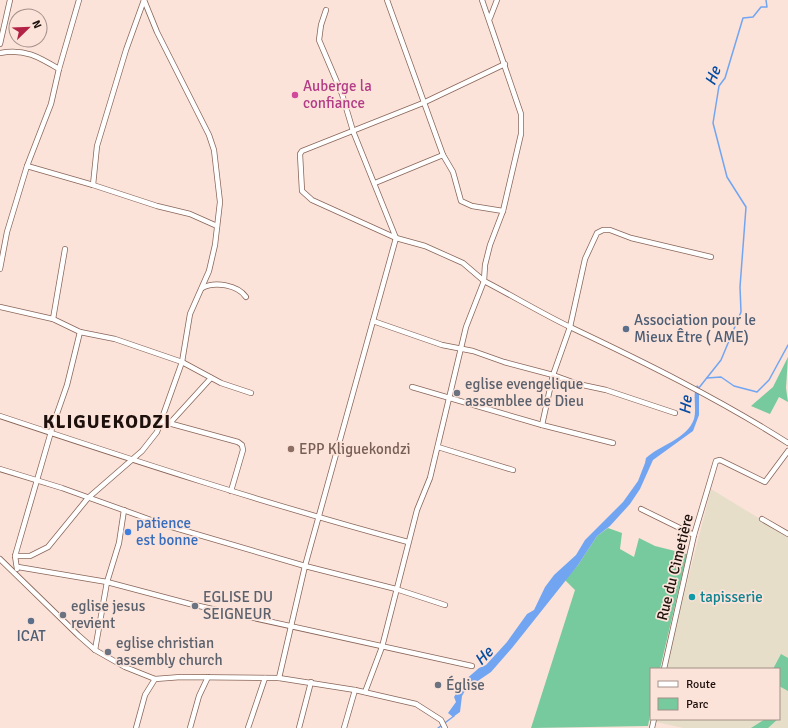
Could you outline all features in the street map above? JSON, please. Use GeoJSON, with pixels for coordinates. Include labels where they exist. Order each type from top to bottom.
{"type":"FeatureCollection","features":[{"type":"Feature","properties":{"kind":"street"},"geometry":{"type":"LineString","coordinates":[[0,44],[10,0]]}},
{"type":"Feature","properties":{"kind":"street"},"geometry":{"type":"LineString","coordinates":[[0,269],[7,232],[27,166],[51,104],[59,69],[79,0]]}},
{"type":"Feature","properties":{"kind":"street"},"geometry":{"type":"LineString","coordinates":[[92,185],[97,146],[126,50],[144,0]]}},
{"type":"Feature","properties":{"kind":"street"},"geometry":{"type":"LineString","coordinates":[[14,556],[30,556],[48,546],[88,498],[152,441],[162,421],[182,362],[190,314],[209,271],[220,202],[214,150],[209,135],[157,32],[144,0]]}},
{"type":"Feature","properties":{"kind":"street"},"geometry":{"type":"LineString","coordinates":[[387,0],[423,103],[433,124],[443,155],[453,172],[461,201],[472,206],[503,211]]}},
{"type":"Feature","properties":{"kind":"street"},"geometry":{"type":"LineString","coordinates":[[365,692],[382,647],[408,542],[438,447],[466,327],[484,281],[485,265],[490,245],[503,211],[521,134],[521,114],[490,18],[482,0]]}},
{"type":"Feature","properties":{"kind":"street"},"geometry":{"type":"LineString","coordinates":[[490,18],[497,0]]}},
{"type":"Feature","properties":{"kind":"street"},"geometry":{"type":"LineString","coordinates":[[279,678],[305,566],[396,238],[353,131],[342,94],[319,40],[321,25],[326,10]]}},
{"type":"Feature","properties":{"kind":"street"},"geometry":{"type":"LineString","coordinates":[[0,53],[10,51],[27,52],[59,69]]}},
{"type":"Feature","properties":{"kind":"street"},"geometry":{"type":"LineString","coordinates":[[505,64],[423,103],[302,151],[300,158],[302,191],[312,200],[396,238],[425,246],[463,263],[484,281],[570,327],[600,340],[744,415],[788,443]]}},
{"type":"Feature","properties":{"kind":"street"},"geometry":{"type":"LineString","coordinates":[[375,183],[443,155]]}},
{"type":"Feature","properties":{"kind":"street"},"geometry":{"type":"LineString","coordinates":[[27,166],[157,206],[190,214],[217,226]]}},
{"type":"Feature","properties":{"kind":"street"},"geometry":{"type":"LineString","coordinates":[[542,425],[553,375],[570,327],[585,259],[597,233],[603,230],[610,230],[631,238],[711,257]]}},
{"type":"Feature","properties":{"kind":"street"},"geometry":{"type":"LineString","coordinates":[[53,320],[65,249]]}},
{"type":"Feature","properties":{"kind":"street"},"geometry":{"type":"LineString","coordinates":[[202,288],[208,284],[223,285],[242,292],[246,297]]}},
{"type":"Feature","properties":{"kind":"street"},"geometry":{"type":"LineString","coordinates":[[0,307],[53,320],[80,332],[115,339],[182,362],[221,384],[251,393]]}},
{"type":"Feature","properties":{"kind":"street"},"geometry":{"type":"LineString","coordinates":[[373,321],[442,345],[553,375],[578,384],[606,390],[676,413]]}},
{"type":"Feature","properties":{"kind":"street"},"geometry":{"type":"LineString","coordinates":[[16,573],[18,567],[14,556],[50,433],[67,385],[80,332]]}},
{"type":"Feature","properties":{"kind":"street"},"geometry":{"type":"LineString","coordinates":[[170,423],[212,378]]}},
{"type":"Feature","properties":{"kind":"street"},"geometry":{"type":"LineString","coordinates":[[412,387],[542,425],[614,443]]}},
{"type":"Feature","properties":{"kind":"street"},"geometry":{"type":"LineString","coordinates":[[0,416],[131,460],[231,491],[319,518],[408,542]]}},
{"type":"Feature","properties":{"kind":"street"},"geometry":{"type":"LineString","coordinates":[[162,421],[242,444],[243,450],[231,491]]}},
{"type":"Feature","properties":{"kind":"street"},"geometry":{"type":"LineString","coordinates":[[438,447],[513,470]]}},
{"type":"Feature","properties":{"kind":"street","name":"Rue du Cimetière"},"geometry":{"type":"LineString","coordinates":[[664,668],[694,535],[716,461],[720,460],[765,482],[788,451]]}},
{"type":"Feature","properties":{"kind":"street"},"geometry":{"type":"LineString","coordinates":[[0,469],[36,479],[164,525],[305,566],[396,589],[445,605]]}},
{"type":"Feature","properties":{"kind":"street"},"geometry":{"type":"LineString","coordinates":[[641,509],[694,535]]}},
{"type":"Feature","properties":{"kind":"street"},"geometry":{"type":"LineString","coordinates":[[95,650],[107,582],[119,543],[124,510]]}},
{"type":"Feature","properties":{"kind":"street"},"geometry":{"type":"LineString","coordinates":[[762,519],[788,534]]}},
{"type":"Feature","properties":{"kind":"street"},"geometry":{"type":"LineString","coordinates":[[0,559],[95,650],[125,667],[156,679],[208,677],[279,678],[310,682],[365,692],[416,704],[440,720],[445,727]]}},
{"type":"Feature","properties":{"kind":"street"},"geometry":{"type":"LineString","coordinates":[[18,567],[107,582],[190,604],[472,666]]}},
{"type":"Feature","properties":{"kind":"street"},"geometry":{"type":"LineString","coordinates":[[190,728],[199,696],[208,677]]}},
{"type":"Feature","properties":{"kind":"street"},"geometry":{"type":"LineString","coordinates":[[248,728],[265,678]]}},
{"type":"Feature","properties":{"kind":"street"},"geometry":{"type":"LineString","coordinates":[[136,728],[145,696],[156,679]]}},
{"type":"Feature","properties":{"kind":"street"},"geometry":{"type":"LineString","coordinates":[[299,728],[307,702],[310,682]]}},
{"type":"Feature","properties":{"kind":"street"},"geometry":{"type":"LineString","coordinates":[[344,728],[355,690]]}},
{"type":"Feature","properties":{"kind":"shaded area"},"geometry":{"type":"Polygon","coordinates":[[[711,489],[788,536],[788,728],[683,728],[652,721],[780,720],[780,668],[665,668],[711,489]]]}},
{"type":"Feature","properties":{"kind":"green space"},"geometry":{"type":"Polygon","coordinates":[[[788,357],[786,388],[788,402],[779,397],[770,414],[751,406],[773,387],[788,357]]]}},
{"type":"Feature","properties":{"kind":"green space"},"geometry":{"type":"Polygon","coordinates":[[[608,528],[622,533],[620,549],[634,557],[639,538],[655,546],[687,554],[660,668],[650,668],[650,715],[648,726],[531,728],[575,590],[565,580],[578,565],[597,536],[608,528]]]}},
{"type":"Feature","properties":{"kind":"green space"},"geometry":{"type":"Polygon","coordinates":[[[781,654],[788,658],[788,691],[780,687],[780,668],[774,668],[781,654]]]}},
{"type":"Feature","properties":{"kind":"green space"},"geometry":{"type":"Polygon","coordinates":[[[763,720],[777,720],[768,728],[751,728],[763,720]]]}},
{"type":"Feature","properties":{"kind":"water"},"geometry":{"type":"Polygon","coordinates":[[[697,385],[699,387],[699,415],[693,431],[653,460],[640,489],[630,504],[610,526],[597,536],[578,565],[491,672],[466,689],[462,696],[460,712],[453,717],[448,713],[456,702],[454,697],[464,681],[479,668],[486,665],[507,642],[527,614],[534,610],[545,587],[554,575],[576,555],[585,540],[623,502],[638,481],[646,458],[679,437],[691,426],[695,414],[695,392],[697,385]]]}},
{"type":"Feature","properties":{"kind":"waterway","name":"He"},"geometry":{"type":"LineString","coordinates":[[698,389],[721,360],[741,312],[740,287],[746,207],[727,177],[713,123],[719,86],[725,78],[743,18],[753,17],[761,7],[767,7],[766,0]]}},
{"type":"Feature","properties":{"kind":"waterway"},"geometry":{"type":"LineString","coordinates":[[707,378],[721,377],[734,386],[757,392],[769,380],[788,345]]}},
{"type":"Feature","properties":{"kind":"waterway","name":"He"},"geometry":{"type":"LineString","coordinates":[[438,728],[454,716]]}},
{"type":"Feature","properties":{"kind":"place","name":"Auberge la confiance"},"geometry":{"type":"Point","coordinates":[295,95]}},
{"type":"Feature","properties":{"kind":"place","name":"Association pour le Mieux Être ( AME)"},"geometry":{"type":"Point","coordinates":[626,329]}},
{"type":"Feature","properties":{"kind":"place","name":"eglise evengelique assemblee de Dieu"},"geometry":{"type":"Point","coordinates":[457,393]}},
{"type":"Feature","properties":{"kind":"place","name":"EPP Kliguekondzi"},"geometry":{"type":"Point","coordinates":[291,449]}},
{"type":"Feature","properties":{"kind":"place","name":"patience est bonne"},"geometry":{"type":"Point","coordinates":[128,532]}},
{"type":"Feature","properties":{"kind":"place","name":"tapisserie"},"geometry":{"type":"Point","coordinates":[692,597]}},
{"type":"Feature","properties":{"kind":"place","name":"EGLISE DU SEIGNEUR"},"geometry":{"type":"Point","coordinates":[195,606]}},
{"type":"Feature","properties":{"kind":"place","name":"eglise jesus revient"},"geometry":{"type":"Point","coordinates":[63,615]}},
{"type":"Feature","properties":{"kind":"place","name":"ICAT"},"geometry":{"type":"Point","coordinates":[31,621]}},
{"type":"Feature","properties":{"kind":"place","name":"eglise christian assembly church"},"geometry":{"type":"Point","coordinates":[108,652]}},
{"type":"Feature","properties":{"kind":"place","name":"Église"},"geometry":{"type":"Point","coordinates":[438,685]}},
{"type":"Feature","properties":{"kind":"district","name":"KLIGUEKODZI"},"geometry":{"type":"Point","coordinates":[107,422]}}]}
